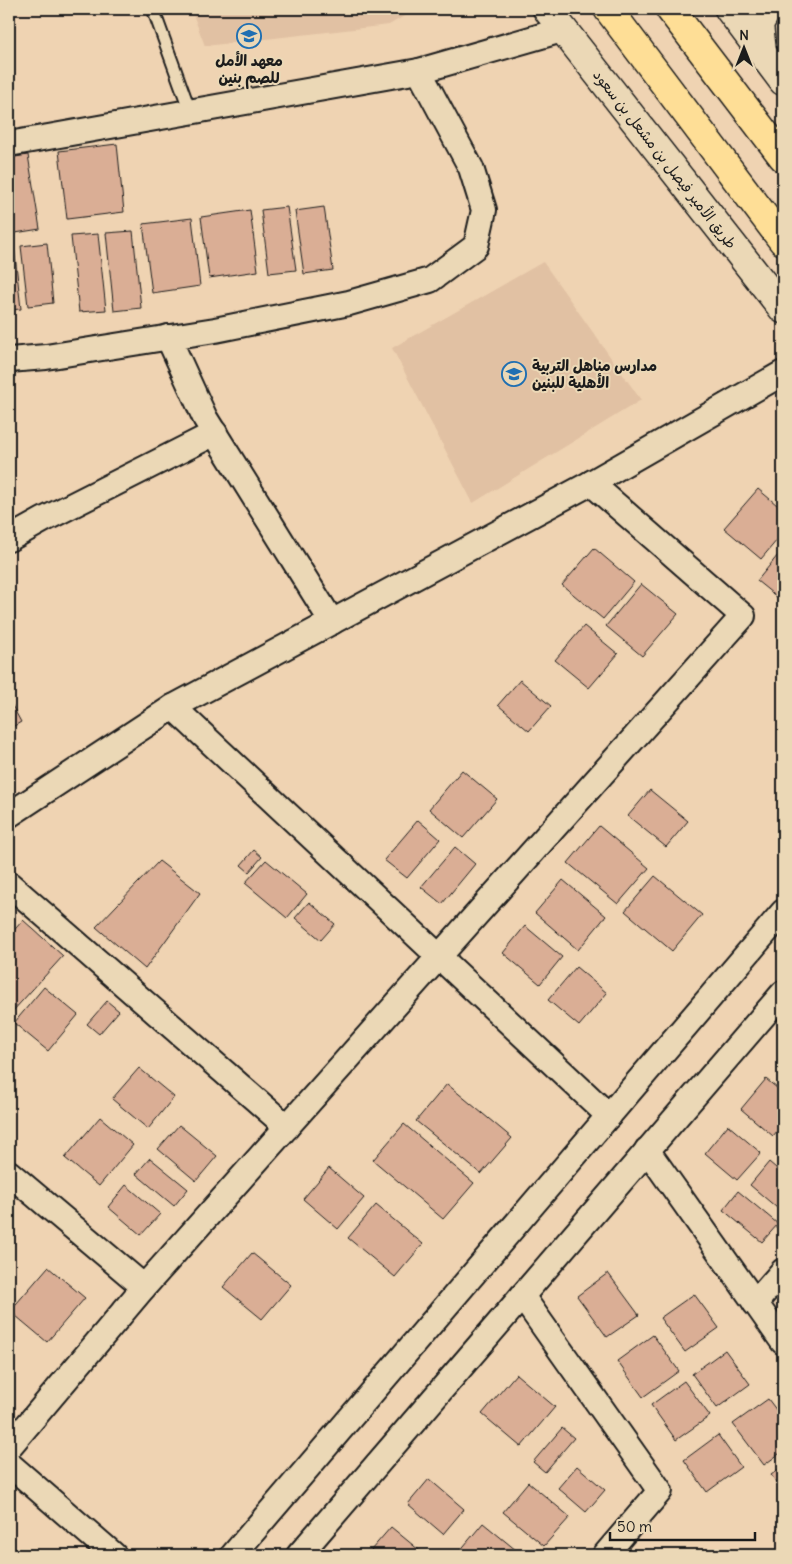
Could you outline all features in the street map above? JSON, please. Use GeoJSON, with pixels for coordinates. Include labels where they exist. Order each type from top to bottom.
{"type":"FeatureCollection","features":[{"type":"Feature","properties":{"kind":"main road"},"geometry":{"type":"LineString","coordinates":[[608,9],[783,241]]}},
{"type":"Feature","properties":{"kind":"main road"},"geometry":{"type":"LineString","coordinates":[[670,9],[783,157]]}},
{"type":"Feature","properties":{"kind":"main road"},"geometry":{"type":"LineString","coordinates":[[728,9],[783,80]]}},
{"type":"Feature","properties":{"kind":"main road"},"geometry":{"type":"LineString","coordinates":[[762,52],[759,24],[768,9]]}},
{"type":"Feature","properties":{"kind":"main road","name":"طريق الأمير فيصل بن مشعل بن سعود"},"geometry":{"type":"LineString","coordinates":[[554,19],[783,309]]}},
{"type":"Feature","properties":{"kind":"street"},"geometry":{"type":"LineString","coordinates":[[9,144],[419,71],[554,19]]}},
{"type":"Feature","properties":{"kind":"street"},"geometry":{"type":"LineString","coordinates":[[9,360],[46,357],[214,330],[349,304],[430,280],[476,246],[484,210],[471,168],[419,71]]}},
{"type":"Feature","properties":{"kind":"street"},"geometry":{"type":"LineString","coordinates":[[168,338],[205,418],[332,622]]}},
{"type":"Feature","properties":{"kind":"street"},"geometry":{"type":"LineString","coordinates":[[9,815],[173,707],[591,483],[783,373]]}},
{"type":"Feature","properties":{"kind":"street"},"geometry":{"type":"LineString","coordinates":[[9,539],[215,433]]}},
{"type":"Feature","properties":{"kind":"street"},"geometry":{"type":"LineString","coordinates":[[9,1446],[144,1287],[744,616],[591,483]]}},
{"type":"Feature","properties":{"kind":"street"},"geometry":{"type":"LineString","coordinates":[[173,707],[609,1116]]}},
{"type":"Feature","properties":{"kind":"street"},"geometry":{"type":"LineString","coordinates":[[9,884],[287,1127]]}},
{"type":"Feature","properties":{"kind":"street"},"geometry":{"type":"LineString","coordinates":[[232,1555],[783,912]]}},
{"type":"Feature","properties":{"kind":"street"},"geometry":{"type":"LineString","coordinates":[[299,1555],[783,993]]}},
{"type":"Feature","properties":{"kind":"street"},"geometry":{"type":"LineString","coordinates":[[647,1150],[783,1342]]}},
{"type":"Feature","properties":{"kind":"street"},"geometry":{"type":"LineString","coordinates":[[9,1173],[144,1287]]}},
{"type":"Feature","properties":{"kind":"street"},"geometry":{"type":"LineString","coordinates":[[755,1303],[783,1271]]}},
{"type":"Feature","properties":{"kind":"street"},"geometry":{"type":"LineString","coordinates":[[522,1296],[660,1491],[605,1555]]}},
{"type":"Feature","properties":{"kind":"street"},"geometry":{"type":"LineString","coordinates":[[9,1464],[114,1555]]}},
{"type":"Feature","properties":{"kind":"lane"},"geometry":{"type":"LineString","coordinates":[[153,9],[190,111]]}},
{"type":"Feature","properties":{"kind":"shaded area","name":"معهد الأمل للصم بنين"},"geometry":{"type":"Polygon","coordinates":[[[191,9],[416,9],[389,25],[205,46],[191,9]]]}},
{"type":"Feature","properties":{"kind":"shaded area","name":"مدارس مناهل التربية الأهلية للبنين"},"geometry":{"type":"Polygon","coordinates":[[[543,262],[641,400],[473,503],[392,348],[543,262]]]}},
{"type":"Feature","properties":{"kind":"building"},"geometry":{"type":"Polygon","coordinates":[[[117,144],[124,212],[67,219],[59,151],[117,144]]]}},
{"type":"Feature","properties":{"kind":"building"},"geometry":{"type":"Polygon","coordinates":[[[28,155],[40,229],[9,234],[9,158],[28,155]]]}},
{"type":"Feature","properties":{"kind":"building"},"geometry":{"type":"Polygon","coordinates":[[[287,207],[296,270],[269,273],[261,210],[287,207]]]}},
{"type":"Feature","properties":{"kind":"building"},"geometry":{"type":"Polygon","coordinates":[[[324,207],[333,270],[304,274],[295,211],[324,207]]]}},
{"type":"Feature","properties":{"kind":"building"},"geometry":{"type":"Polygon","coordinates":[[[250,210],[258,271],[209,278],[201,217],[250,210]]]}},
{"type":"Feature","properties":{"kind":"building"},"geometry":{"type":"Polygon","coordinates":[[[192,218],[200,286],[152,293],[143,224],[192,218]]]}},
{"type":"Feature","properties":{"kind":"building"},"geometry":{"type":"Polygon","coordinates":[[[133,231],[141,308],[114,311],[106,233],[133,231]]]}},
{"type":"Feature","properties":{"kind":"building"},"geometry":{"type":"Polygon","coordinates":[[[98,234],[106,310],[79,312],[71,236],[98,234]]]}},
{"type":"Feature","properties":{"kind":"building"},"geometry":{"type":"Polygon","coordinates":[[[47,243],[53,303],[28,306],[21,246],[47,243]]]}},
{"type":"Feature","properties":{"kind":"building"},"geometry":{"type":"Polygon","coordinates":[[[9,246],[14,246],[21,309],[9,310],[9,246]]]}},
{"type":"Feature","properties":{"kind":"building"},"geometry":{"type":"Polygon","coordinates":[[[758,489],[783,510],[783,533],[761,559],[724,528],[758,489]]]}},
{"type":"Feature","properties":{"kind":"building"},"geometry":{"type":"Polygon","coordinates":[[[594,548],[634,582],[603,619],[562,585],[594,548]]]}},
{"type":"Feature","properties":{"kind":"building"},"geometry":{"type":"Polygon","coordinates":[[[783,551],[783,602],[757,581],[783,551]]]}},
{"type":"Feature","properties":{"kind":"building"},"geometry":{"type":"Polygon","coordinates":[[[641,584],[678,614],[642,656],[606,626],[641,584]]]}},
{"type":"Feature","properties":{"kind":"building"},"geometry":{"type":"Polygon","coordinates":[[[584,626],[618,654],[589,688],[555,660],[584,626]]]}},
{"type":"Feature","properties":{"kind":"building"},"geometry":{"type":"Polygon","coordinates":[[[520,680],[551,706],[529,731],[498,705],[520,680]]]}},
{"type":"Feature","properties":{"kind":"building"},"geometry":{"type":"Polygon","coordinates":[[[9,700],[21,722],[9,729],[9,700]]]}},
{"type":"Feature","properties":{"kind":"building"},"geometry":{"type":"Polygon","coordinates":[[[462,770],[497,799],[463,838],[429,809],[462,770]]]}},
{"type":"Feature","properties":{"kind":"building"},"geometry":{"type":"Polygon","coordinates":[[[650,790],[688,821],[666,847],[628,816],[650,790]]]}},
{"type":"Feature","properties":{"kind":"building"},"geometry":{"type":"Polygon","coordinates":[[[418,820],[440,839],[407,878],[384,860],[418,820]]]}},
{"type":"Feature","properties":{"kind":"building"},"geometry":{"type":"Polygon","coordinates":[[[599,826],[649,868],[618,904],[568,863],[599,826]]]}},
{"type":"Feature","properties":{"kind":"building"},"geometry":{"type":"Polygon","coordinates":[[[455,847],[475,864],[442,904],[421,887],[455,847]]]}},
{"type":"Feature","properties":{"kind":"building"},"geometry":{"type":"Polygon","coordinates":[[[254,850],[262,857],[249,872],[241,865],[254,850]]]}},
{"type":"Feature","properties":{"kind":"building"},"geometry":{"type":"Polygon","coordinates":[[[266,860],[307,894],[287,918],[245,883],[266,860]]]}},
{"type":"Feature","properties":{"kind":"building"},"geometry":{"type":"Polygon","coordinates":[[[159,861],[200,893],[145,969],[96,927],[159,861]]]}},
{"type":"Feature","properties":{"kind":"building"},"geometry":{"type":"Polygon","coordinates":[[[655,876],[702,915],[672,951],[625,911],[655,876]]]}},
{"type":"Feature","properties":{"kind":"building"},"geometry":{"type":"Polygon","coordinates":[[[563,880],[606,916],[578,950],[535,913],[563,880]]]}},
{"type":"Feature","properties":{"kind":"building"},"geometry":{"type":"Polygon","coordinates":[[[309,902],[335,924],[321,940],[295,918],[309,902]]]}},
{"type":"Feature","properties":{"kind":"building"},"geometry":{"type":"Polygon","coordinates":[[[23,920],[63,956],[12,1012],[9,1009],[9,936],[23,920]]]}},
{"type":"Feature","properties":{"kind":"building"},"geometry":{"type":"Polygon","coordinates":[[[525,926],[562,957],[540,984],[503,953],[525,926]]]}},
{"type":"Feature","properties":{"kind":"building"},"geometry":{"type":"Polygon","coordinates":[[[576,967],[607,993],[579,1026],[548,1000],[576,967]]]}},
{"type":"Feature","properties":{"kind":"building"},"geometry":{"type":"Polygon","coordinates":[[[44,987],[78,1015],[48,1051],[14,1023],[44,987]]]}},
{"type":"Feature","properties":{"kind":"building"},"geometry":{"type":"Polygon","coordinates":[[[107,1001],[119,1011],[99,1034],[87,1024],[107,1001]]]}},
{"type":"Feature","properties":{"kind":"building"},"geometry":{"type":"Polygon","coordinates":[[[139,1068],[174,1097],[148,1129],[112,1099],[139,1068]]]}},
{"type":"Feature","properties":{"kind":"building"},"geometry":{"type":"Polygon","coordinates":[[[766,1079],[783,1093],[783,1124],[773,1136],[741,1109],[766,1079]]]}},
{"type":"Feature","properties":{"kind":"building"},"geometry":{"type":"Polygon","coordinates":[[[447,1084],[512,1138],[481,1174],[416,1121],[447,1084]]]}},
{"type":"Feature","properties":{"kind":"building"},"geometry":{"type":"Polygon","coordinates":[[[100,1117],[133,1145],[99,1186],[65,1158],[100,1117]]]}},
{"type":"Feature","properties":{"kind":"building"},"geometry":{"type":"Polygon","coordinates":[[[404,1124],[474,1183],[443,1219],[373,1160],[404,1124]]]}},
{"type":"Feature","properties":{"kind":"building"},"geometry":{"type":"Polygon","coordinates":[[[179,1125],[217,1156],[196,1181],[158,1149],[179,1125]]]}},
{"type":"Feature","properties":{"kind":"building"},"geometry":{"type":"Polygon","coordinates":[[[728,1125],[761,1153],[737,1180],[705,1153],[728,1125]]]}},
{"type":"Feature","properties":{"kind":"building"},"geometry":{"type":"Polygon","coordinates":[[[150,1158],[188,1189],[174,1206],[136,1174],[150,1158]]]}},
{"type":"Feature","properties":{"kind":"building"},"geometry":{"type":"Polygon","coordinates":[[[769,1162],[783,1174],[783,1213],[750,1185],[769,1162]]]}},
{"type":"Feature","properties":{"kind":"building"},"geometry":{"type":"Polygon","coordinates":[[[329,1168],[364,1198],[338,1229],[303,1199],[329,1168]]]}},
{"type":"Feature","properties":{"kind":"building"},"geometry":{"type":"Polygon","coordinates":[[[126,1185],[160,1214],[141,1235],[108,1207],[126,1185]]]}},
{"type":"Feature","properties":{"kind":"building"},"geometry":{"type":"Polygon","coordinates":[[[738,1191],[778,1224],[762,1242],[723,1210],[738,1191]]]}},
{"type":"Feature","properties":{"kind":"building"},"geometry":{"type":"Polygon","coordinates":[[[376,1205],[423,1244],[395,1277],[348,1238],[376,1205]]]}},
{"type":"Feature","properties":{"kind":"building"},"geometry":{"type":"Polygon","coordinates":[[[252,1253],[291,1285],[262,1319],[223,1287],[252,1253]]]}},
{"type":"Feature","properties":{"kind":"building"},"geometry":{"type":"Polygon","coordinates":[[[48,1267],[85,1298],[47,1342],[10,1311],[48,1267]]]}},
{"type":"Feature","properties":{"kind":"building"},"geometry":{"type":"Polygon","coordinates":[[[608,1273],[639,1315],[607,1337],[577,1296],[608,1273]]]}},
{"type":"Feature","properties":{"kind":"building"},"geometry":{"type":"Polygon","coordinates":[[[694,1294],[719,1328],[685,1352],[660,1318],[694,1294]]]}},
{"type":"Feature","properties":{"kind":"building"},"geometry":{"type":"Polygon","coordinates":[[[653,1335],[679,1371],[643,1397],[617,1361],[653,1335]]]}},
{"type":"Feature","properties":{"kind":"building"},"geometry":{"type":"Polygon","coordinates":[[[725,1350],[750,1384],[717,1408],[692,1374],[725,1350]]]}},
{"type":"Feature","properties":{"kind":"building"},"geometry":{"type":"Polygon","coordinates":[[[516,1374],[555,1407],[521,1447],[482,1414],[516,1374]]]}},
{"type":"Feature","properties":{"kind":"building"},"geometry":{"type":"Polygon","coordinates":[[[684,1381],[710,1416],[676,1440],[651,1405],[684,1381]]]}},
{"type":"Feature","properties":{"kind":"building"},"geometry":{"type":"Polygon","coordinates":[[[768,1399],[783,1419],[783,1451],[764,1465],[733,1424],[768,1399]]]}},
{"type":"Feature","properties":{"kind":"building"},"geometry":{"type":"Polygon","coordinates":[[[562,1428],[574,1438],[545,1472],[533,1462],[562,1428]]]}},
{"type":"Feature","properties":{"kind":"building"},"geometry":{"type":"Polygon","coordinates":[[[718,1435],[741,1467],[707,1492],[684,1460],[718,1435]]]}},
{"type":"Feature","properties":{"kind":"building"},"geometry":{"type":"Polygon","coordinates":[[[577,1466],[605,1490],[586,1512],[558,1488],[577,1466]]]}},
{"type":"Feature","properties":{"kind":"building"},"geometry":{"type":"Polygon","coordinates":[[[783,1466],[783,1491],[771,1475],[783,1466]]]}},
{"type":"Feature","properties":{"kind":"building"},"geometry":{"type":"Polygon","coordinates":[[[429,1479],[464,1509],[443,1534],[408,1504],[429,1479]]]}},
{"type":"Feature","properties":{"kind":"building"},"geometry":{"type":"Polygon","coordinates":[[[528,1482],[570,1517],[544,1546],[503,1512],[528,1482]]]}},
{"type":"Feature","properties":{"kind":"building"},"geometry":{"type":"Polygon","coordinates":[[[483,1523],[522,1555],[463,1555],[459,1552],[483,1523]]]}},
{"type":"Feature","properties":{"kind":"building"},"geometry":{"type":"Polygon","coordinates":[[[391,1527],[425,1555],[377,1555],[371,1550],[391,1527]]]}},
{"type":"Feature","properties":{"kind":"place","name":"معهد الأمل للصم بنين"},"geometry":{"type":"Point","coordinates":[249,36]}},
{"type":"Feature","properties":{"kind":"place","name":"مدارس مناهل التربية الأهلية للبنين"},"geometry":{"type":"Point","coordinates":[514,374]}}]}
